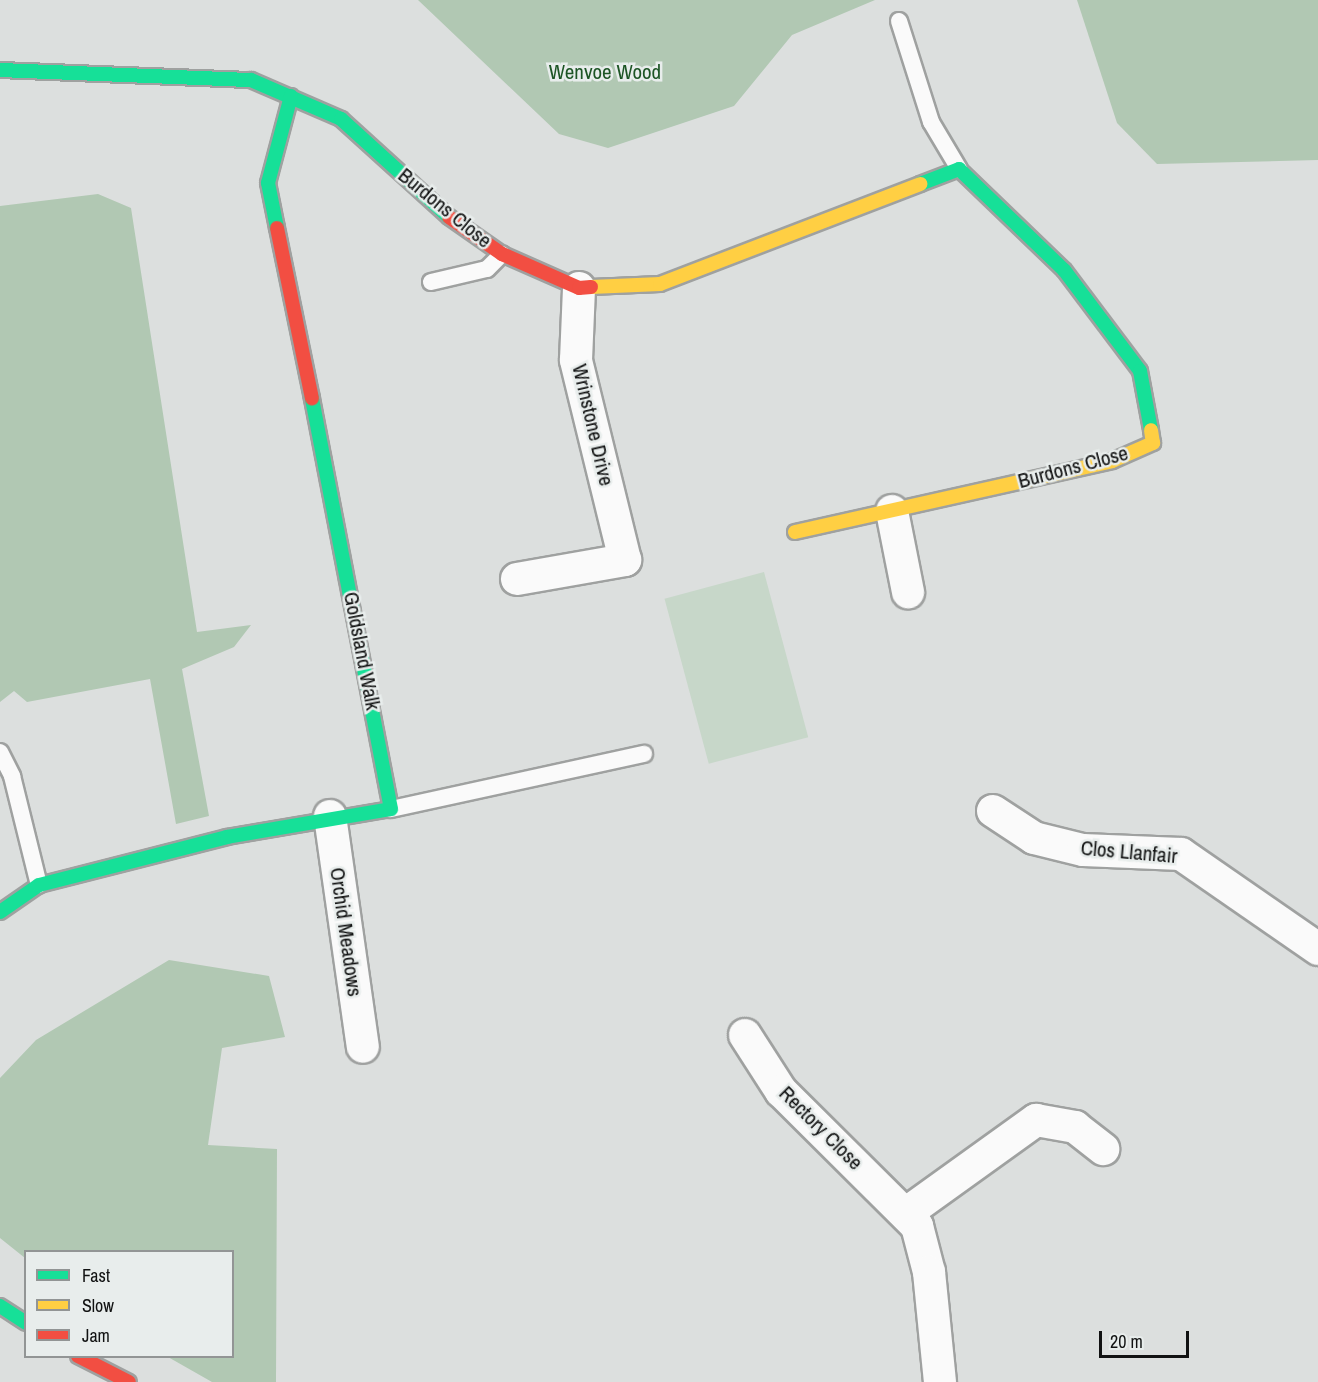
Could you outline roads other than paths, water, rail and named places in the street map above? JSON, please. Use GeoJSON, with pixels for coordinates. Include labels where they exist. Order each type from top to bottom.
{"type":"FeatureCollection","features":[{"type":"Feature","properties":{"kind":"street","name":"Burdons Close"},"geometry":{"type":"LineString","coordinates":[[0,70],[251,80],[341,119],[455,222],[502,254],[579,288],[660,284],[958,169],[1064,270],[1140,371],[1153,444],[1112,461],[795,532]]}},
{"type":"Feature","properties":{"kind":"street","name":"Goldsland Walk"},"geometry":{"type":"LineString","coordinates":[[291,96],[268,183],[361,633],[391,809]]}},
{"type":"Feature","properties":{"kind":"street","name":"Wrinstone Drive"},"geometry":{"type":"LineString","coordinates":[[517,579],[625,560],[576,360],[579,288]]}},
{"type":"Feature","properties":{"kind":"street"},"geometry":{"type":"LineString","coordinates":[[892,511],[909,592]]}},
{"type":"Feature","properties":{"kind":"street"},"geometry":{"type":"LineString","coordinates":[[0,912],[39,885],[330,816],[391,809]]}},
{"type":"Feature","properties":{"kind":"street","name":"Clos Llanfair"},"geometry":{"type":"LineString","coordinates":[[993,810],[1034,838],[1073,847],[1181,854],[1318,949]]}},
{"type":"Feature","properties":{"kind":"street","name":"Orchid Meadows"},"geometry":{"type":"LineString","coordinates":[[330,816],[363,1047]]}},
{"type":"Feature","properties":{"kind":"street","name":"Rectory Close"},"geometry":{"type":"LineString","coordinates":[[745,1035],[781,1091],[908,1212],[929,1272],[940,1382]]}},
{"type":"Feature","properties":{"kind":"street"},"geometry":{"type":"LineString","coordinates":[[908,1212],[1036,1120],[1075,1127],[1103,1149]]}},
{"type":"Feature","properties":{"kind":"street"},"geometry":{"type":"LineString","coordinates":[[0,1306],[24,1322]]}},
{"type":"Feature","properties":{"kind":"street"},"geometry":{"type":"LineString","coordinates":[[82,1358],[129,1382]]}},
{"type":"Feature","properties":{"kind":"lane","name":"Burdons Close"},"geometry":{"type":"LineString","coordinates":[[899,21],[931,122],[958,169]]}},
{"type":"Feature","properties":{"kind":"lane"},"geometry":{"type":"LineString","coordinates":[[430,282],[487,269],[502,254]]}},
{"type":"Feature","properties":{"kind":"lane"},"geometry":{"type":"LineString","coordinates":[[0,753],[12,776],[39,885]]}},
{"type":"Feature","properties":{"kind":"lane"},"geometry":{"type":"LineString","coordinates":[[391,809],[644,754]]}},
{"type":"Feature","properties":{"kind":"park label","name":"Wenvoe Wood"},"geometry":{"type":"Point","coordinates":[605,72]}}]}
